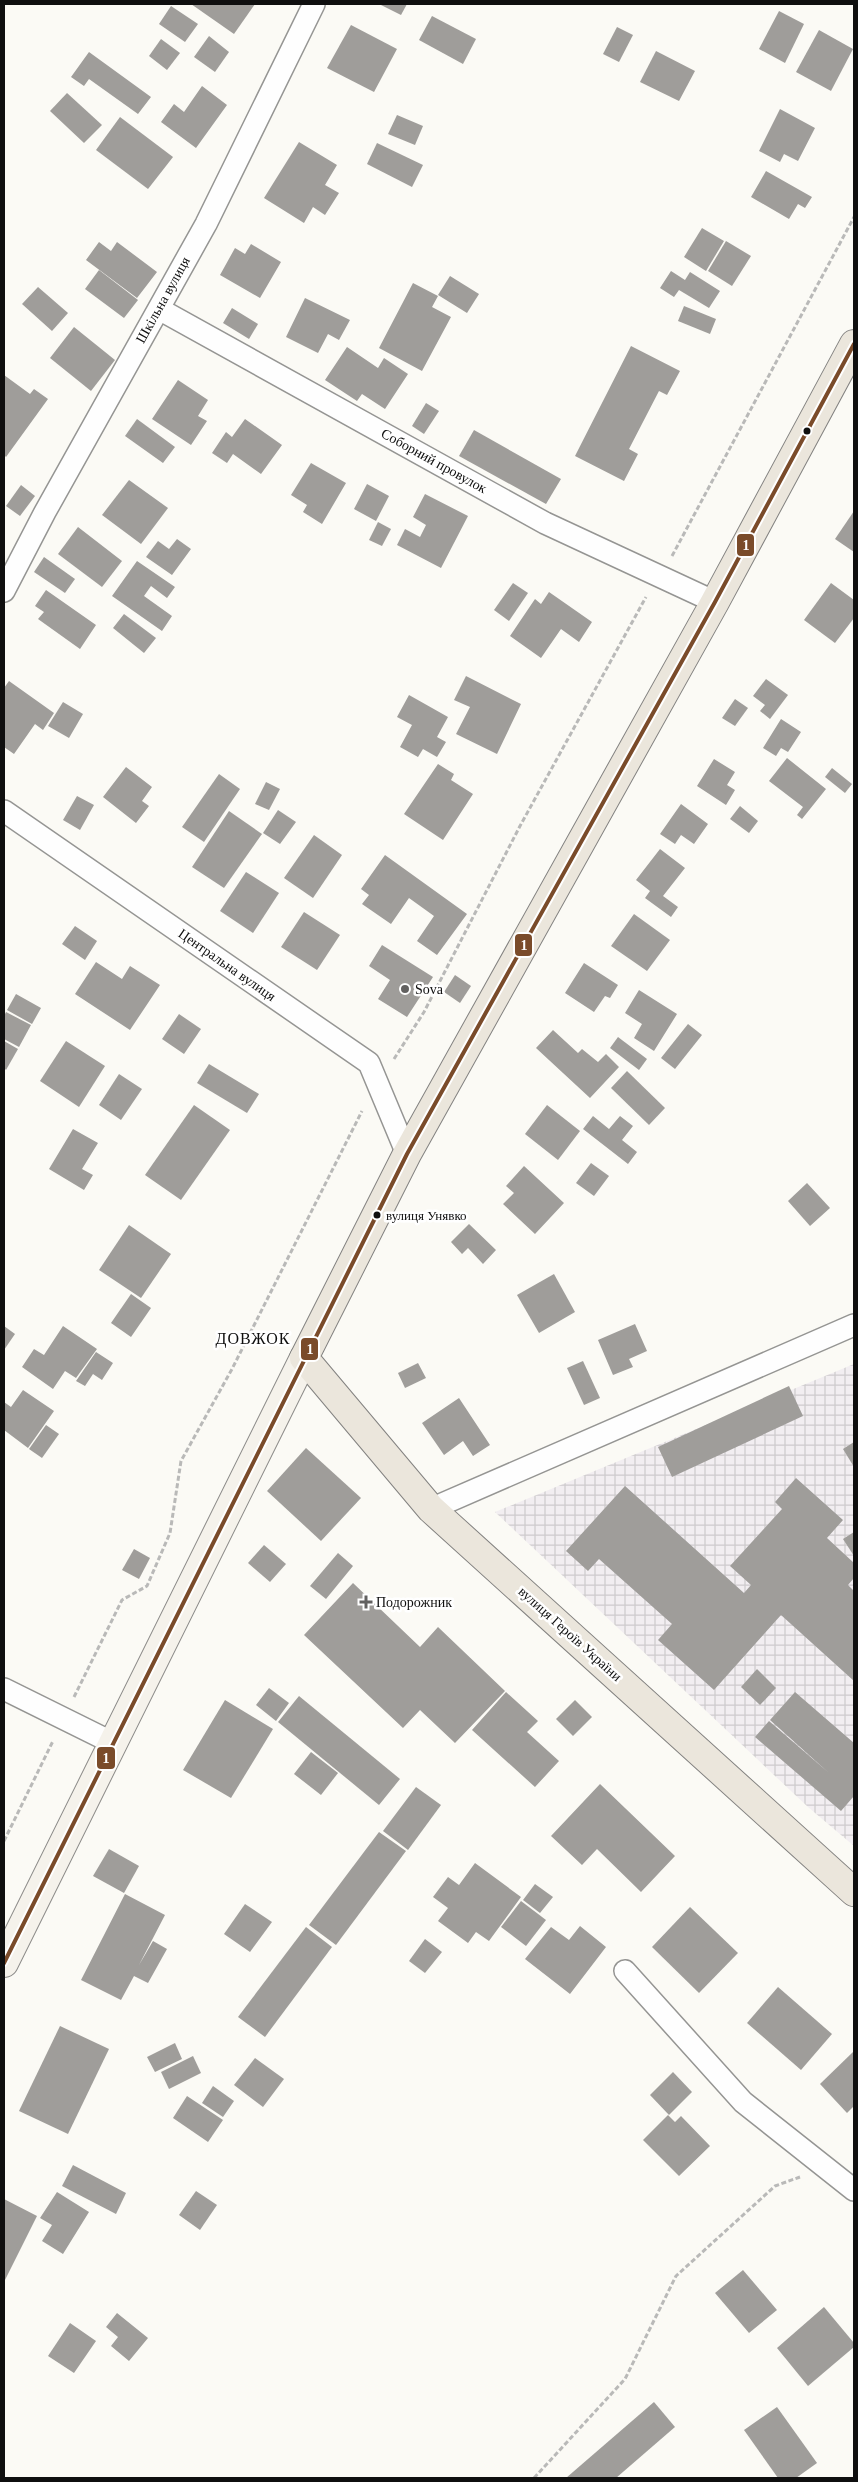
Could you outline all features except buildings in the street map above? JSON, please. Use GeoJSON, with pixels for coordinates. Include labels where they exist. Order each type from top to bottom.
{"type":"FeatureCollection","features":[{"type":"Feature","properties":{"kind":"main road"},"geometry":{"type":"LineString","coordinates":[[304,1358],[407,1154],[715,602],[854,344]]}},
{"type":"Feature","properties":{"kind":"main road","name":"вулиця Героїв України"},"geometry":{"type":"LineString","coordinates":[[304,1358],[431,1509],[854,1892]]}},
{"type":"Feature","properties":{"kind":"street","name":"Шкільна вулиця"},"geometry":{"type":"LineString","coordinates":[[4,591],[45,512],[206,224],[314,4]]}},
{"type":"Feature","properties":{"kind":"street","name":"Соборний провулок"},"geometry":{"type":"LineString","coordinates":[[159,308],[545,523],[715,602]]}},
{"type":"Feature","properties":{"kind":"street","name":"Центральна вулиця"},"geometry":{"type":"LineString","coordinates":[[4,811],[369,1063],[407,1154]]}},
{"type":"Feature","properties":{"kind":"street"},"geometry":{"type":"LineString","coordinates":[[431,1509],[854,1325]]}},
{"type":"Feature","properties":{"kind":"street"},"geometry":{"type":"LineString","coordinates":[[4,1963],[304,1358]]}},
{"type":"Feature","properties":{"kind":"street"},"geometry":{"type":"LineString","coordinates":[[4,1689],[113,1743]]}},
{"type":"Feature","properties":{"kind":"street"},"geometry":{"type":"LineString","coordinates":[[625,1971],[743,2102],[854,2190]]}},
{"type":"Feature","properties":{"kind":"path"},"geometry":{"type":"LineString","coordinates":[[4,1840],[122,1600],[147,1586],[170,1533],[181,1461],[232,1369],[364,1106],[424,1012],[520,826],[639,609],[683,537],[854,217]]}},
{"type":"Feature","properties":{"kind":"path"},"geometry":{"type":"LineString","coordinates":[[534,2478],[625,2379],[676,2276],[774,2186],[824,2168]]}},
{"type":"Feature","properties":{"kind":"shaded area"},"geometry":{"type":"Polygon","coordinates":[[[854,1364],[854,1846],[808,1807],[495,1512],[854,1364]]]}},
{"type":"Feature","properties":{"kind":"transit line","name":"1"},"geometry":{"type":"LineString","coordinates":[[4,1963],[407,1154],[715,602],[854,344]]}},
{"type":"Feature","properties":{"kind":"place","name":"Sova"},"geometry":{"type":"Point","coordinates":[405,989]}},
{"type":"Feature","properties":{"kind":"place","name":"вулиця Унявко"},"geometry":{"type":"Point","coordinates":[377,1215]}},
{"type":"Feature","properties":{"kind":"place","name":"Подорожник"},"geometry":{"type":"Point","coordinates":[366,1602]}},
{"type":"Feature","properties":{"kind":"district","name":"ДОВЖОК"},"geometry":{"type":"Point","coordinates":[253,1338]}}]}
